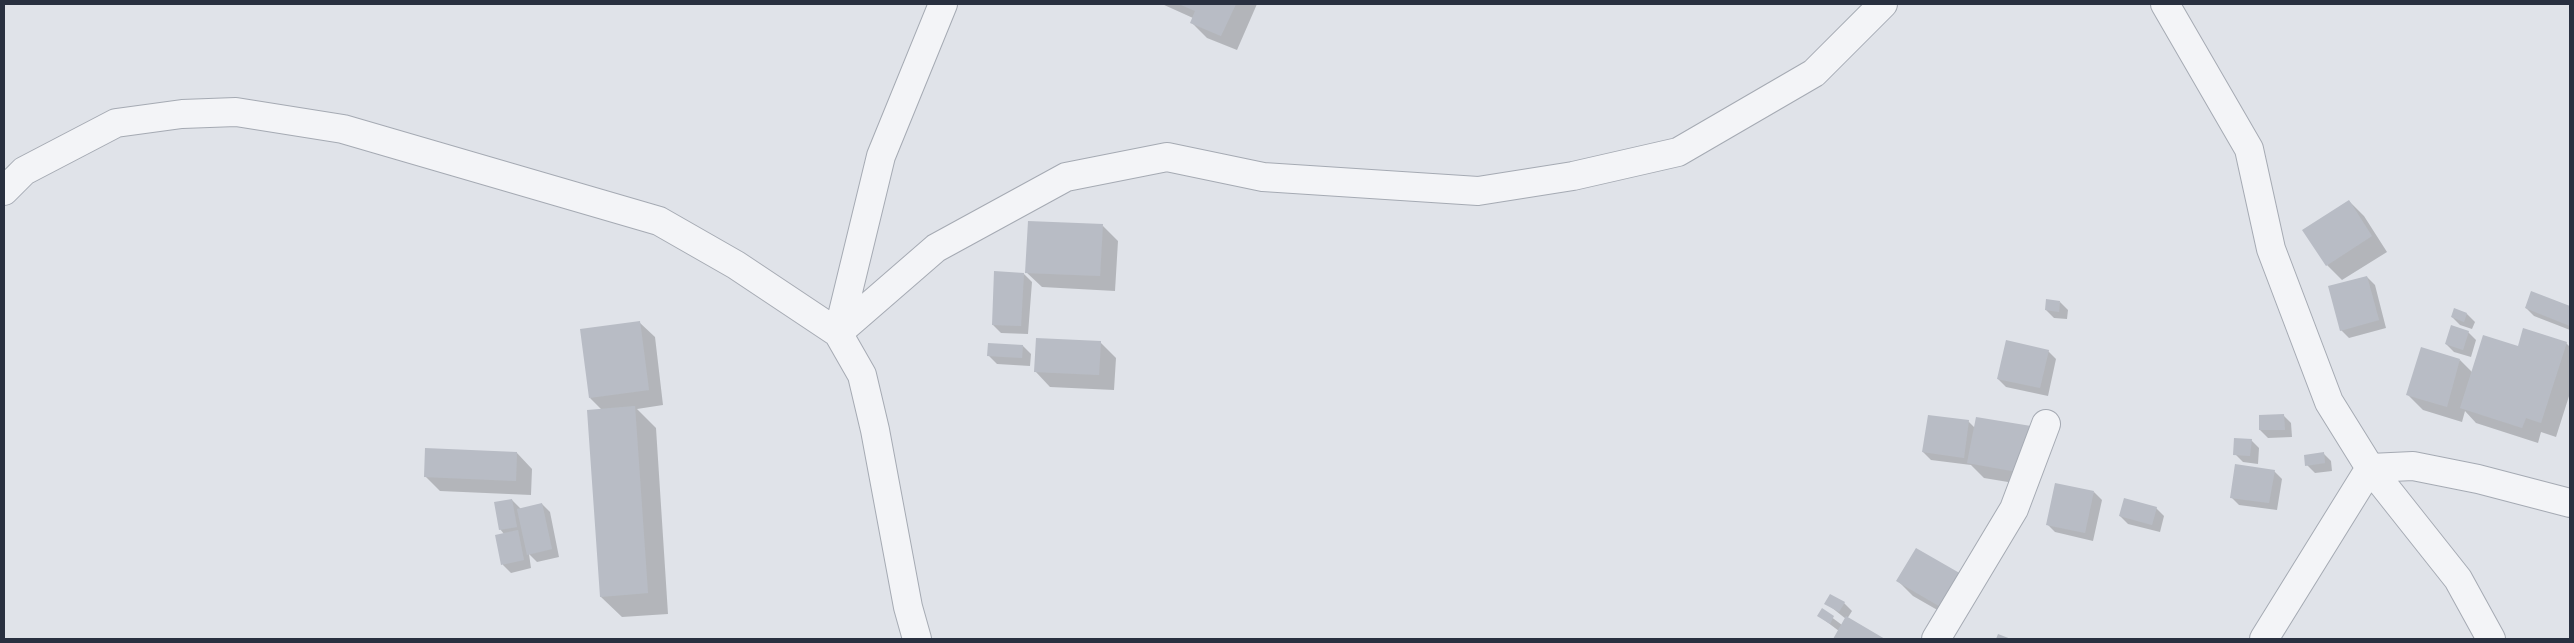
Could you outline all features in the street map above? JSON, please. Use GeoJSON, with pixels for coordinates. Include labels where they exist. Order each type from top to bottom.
{"type":"FeatureCollection","features":[{"type":"Feature","properties":{"kind":"street"},"geometry":{"type":"LineString","coordinates":[[838,332],[881,156],[943,4]]}},
{"type":"Feature","properties":{"kind":"street"},"geometry":{"type":"LineString","coordinates":[[838,332],[936,248],[1066,177],[1167,158],[1263,177],[1478,191],[1572,176],[1678,152],[1814,73],[1883,4]]}},
{"type":"Feature","properties":{"kind":"street"},"geometry":{"type":"LineString","coordinates":[[2165,4],[2250,149],[2271,249],[2329,402],[2370,468],[2458,579],[2491,639]]}},
{"type":"Feature","properties":{"kind":"street"},"geometry":{"type":"LineString","coordinates":[[4,191],[24,171],[116,123],[182,114],[236,112],[343,129],[659,221],[736,265],[838,332],[862,375],[875,430],[908,607],[917,639]]}},
{"type":"Feature","properties":{"kind":"street"},"geometry":{"type":"LineString","coordinates":[[1936,639],[2014,509],[2046,424]]}},
{"type":"Feature","properties":{"kind":"street"},"geometry":{"type":"LineString","coordinates":[[2370,468],[2413,466],[2478,479],[2570,503]]}},
{"type":"Feature","properties":{"kind":"street"},"geometry":{"type":"LineString","coordinates":[[2264,639],[2370,468]]}},
{"type":"Feature","properties":{"kind":"building"},"geometry":{"type":"Polygon","coordinates":[[[1179,4],[1236,4],[1221,36],[1190,23],[1195,11],[1179,4]]]}},
{"type":"Feature","properties":{"kind":"building"},"geometry":{"type":"Polygon","coordinates":[[[2349,200],[2372,236],[2326,266],[2302,230],[2349,200]]]}},
{"type":"Feature","properties":{"kind":"building"},"geometry":{"type":"Polygon","coordinates":[[[1028,221],[1103,224],[1100,276],[1025,273],[1028,221]]]}},
{"type":"Feature","properties":{"kind":"building"},"geometry":{"type":"Polygon","coordinates":[[[994,271],[1024,273],[1021,326],[992,325],[994,271]]]}},
{"type":"Feature","properties":{"kind":"building"},"geometry":{"type":"Polygon","coordinates":[[[2367,276],[2379,320],[2340,331],[2328,286],[2367,276]]]}},
{"type":"Feature","properties":{"kind":"building"},"geometry":{"type":"Polygon","coordinates":[[[2531,291],[2570,306],[2570,326],[2525,308],[2531,291]]]}},
{"type":"Feature","properties":{"kind":"building"},"geometry":{"type":"Polygon","coordinates":[[[2046,299],[2060,301],[2059,312],[2045,310],[2046,299]]]}},
{"type":"Feature","properties":{"kind":"building"},"geometry":{"type":"Polygon","coordinates":[[[2454,308],[2467,313],[2464,322],[2451,317],[2454,308]]]}},
{"type":"Feature","properties":{"kind":"building"},"geometry":{"type":"Polygon","coordinates":[[[640,321],[649,390],[589,398],[580,329],[640,321]]]}},
{"type":"Feature","properties":{"kind":"building"},"geometry":{"type":"Polygon","coordinates":[[[2451,325],[2469,331],[2463,350],[2445,344],[2451,325]]]}},
{"type":"Feature","properties":{"kind":"building"},"geometry":{"type":"Polygon","coordinates":[[[2523,328],[2567,342],[2541,423],[2526,418],[2522,428],[2460,408],[2483,335],[2518,346],[2523,328]]]}},
{"type":"Feature","properties":{"kind":"building"},"geometry":{"type":"Polygon","coordinates":[[[1036,338],[1101,341],[1099,375],[1034,372],[1036,338]]]}},
{"type":"Feature","properties":{"kind":"building"},"geometry":{"type":"Polygon","coordinates":[[[2006,340],[2049,350],[2040,388],[1997,379],[2006,340]]]}},
{"type":"Feature","properties":{"kind":"building"},"geometry":{"type":"Polygon","coordinates":[[[988,343],[1023,345],[1022,358],[987,356],[988,343]]]}},
{"type":"Feature","properties":{"kind":"building"},"geometry":{"type":"Polygon","coordinates":[[[2421,347],[2460,359],[2447,407],[2406,395],[2421,347]]]}},
{"type":"Feature","properties":{"kind":"building"},"geometry":{"type":"Polygon","coordinates":[[[635,406],[648,593],[600,597],[587,410],[635,406]]]}},
{"type":"Feature","properties":{"kind":"building"},"geometry":{"type":"Polygon","coordinates":[[[2284,414],[2285,430],[2259,430],[2259,415],[2284,414]]]}},
{"type":"Feature","properties":{"kind":"building"},"geometry":{"type":"Polygon","coordinates":[[[1928,415],[1969,420],[1964,458],[1922,452],[1928,415]]]}},
{"type":"Feature","properties":{"kind":"building"},"geometry":{"type":"Polygon","coordinates":[[[1976,417],[2031,426],[2023,473],[1967,463],[1976,417]]]}},
{"type":"Feature","properties":{"kind":"building"},"geometry":{"type":"Polygon","coordinates":[[[2234,438],[2252,439],[2250,456],[2233,455],[2234,438]]]}},
{"type":"Feature","properties":{"kind":"building"},"geometry":{"type":"Polygon","coordinates":[[[425,448],[517,452],[516,481],[424,477],[425,448]]]}},
{"type":"Feature","properties":{"kind":"building"},"geometry":{"type":"Polygon","coordinates":[[[2324,452],[2325,463],[2305,466],[2304,455],[2324,452]]]}},
{"type":"Feature","properties":{"kind":"building"},"geometry":{"type":"Polygon","coordinates":[[[2235,464],[2275,470],[2269,503],[2230,498],[2235,464]]]}},
{"type":"Feature","properties":{"kind":"building"},"geometry":{"type":"Polygon","coordinates":[[[2055,483],[2094,491],[2085,533],[2046,525],[2055,483]]]}},
{"type":"Feature","properties":{"kind":"building"},"geometry":{"type":"Polygon","coordinates":[[[2124,498],[2157,507],[2152,525],[2119,516],[2124,498]]]}},
{"type":"Feature","properties":{"kind":"building"},"geometry":{"type":"Polygon","coordinates":[[[512,499],[517,527],[499,530],[494,502],[512,499]]]}},
{"type":"Feature","properties":{"kind":"building"},"geometry":{"type":"Polygon","coordinates":[[[542,503],[552,549],[527,555],[517,509],[542,503]]]}},
{"type":"Feature","properties":{"kind":"building"},"geometry":{"type":"Polygon","coordinates":[[[518,530],[524,560],[501,565],[495,535],[518,530]]]}},
{"type":"Feature","properties":{"kind":"building"},"geometry":{"type":"Polygon","coordinates":[[[1916,548],[1963,575],[1944,609],[1896,581],[1916,548]]]}},
{"type":"Feature","properties":{"kind":"building"},"geometry":{"type":"Polygon","coordinates":[[[1830,594],[1845,602],[1839,612],[1824,604],[1830,594]]]}},
{"type":"Feature","properties":{"kind":"building"},"geometry":{"type":"Polygon","coordinates":[[[1822,608],[1834,616],[1830,624],[1817,616],[1822,608]]]}},
{"type":"Feature","properties":{"kind":"building"},"geometry":{"type":"Polygon","coordinates":[[[1846,616],[1885,639],[1833,639],[1846,616]]]}},
{"type":"Feature","properties":{"kind":"building"},"geometry":{"type":"Polygon","coordinates":[[[1998,634],[2011,639],[1996,639],[1998,634]]]}}]}
